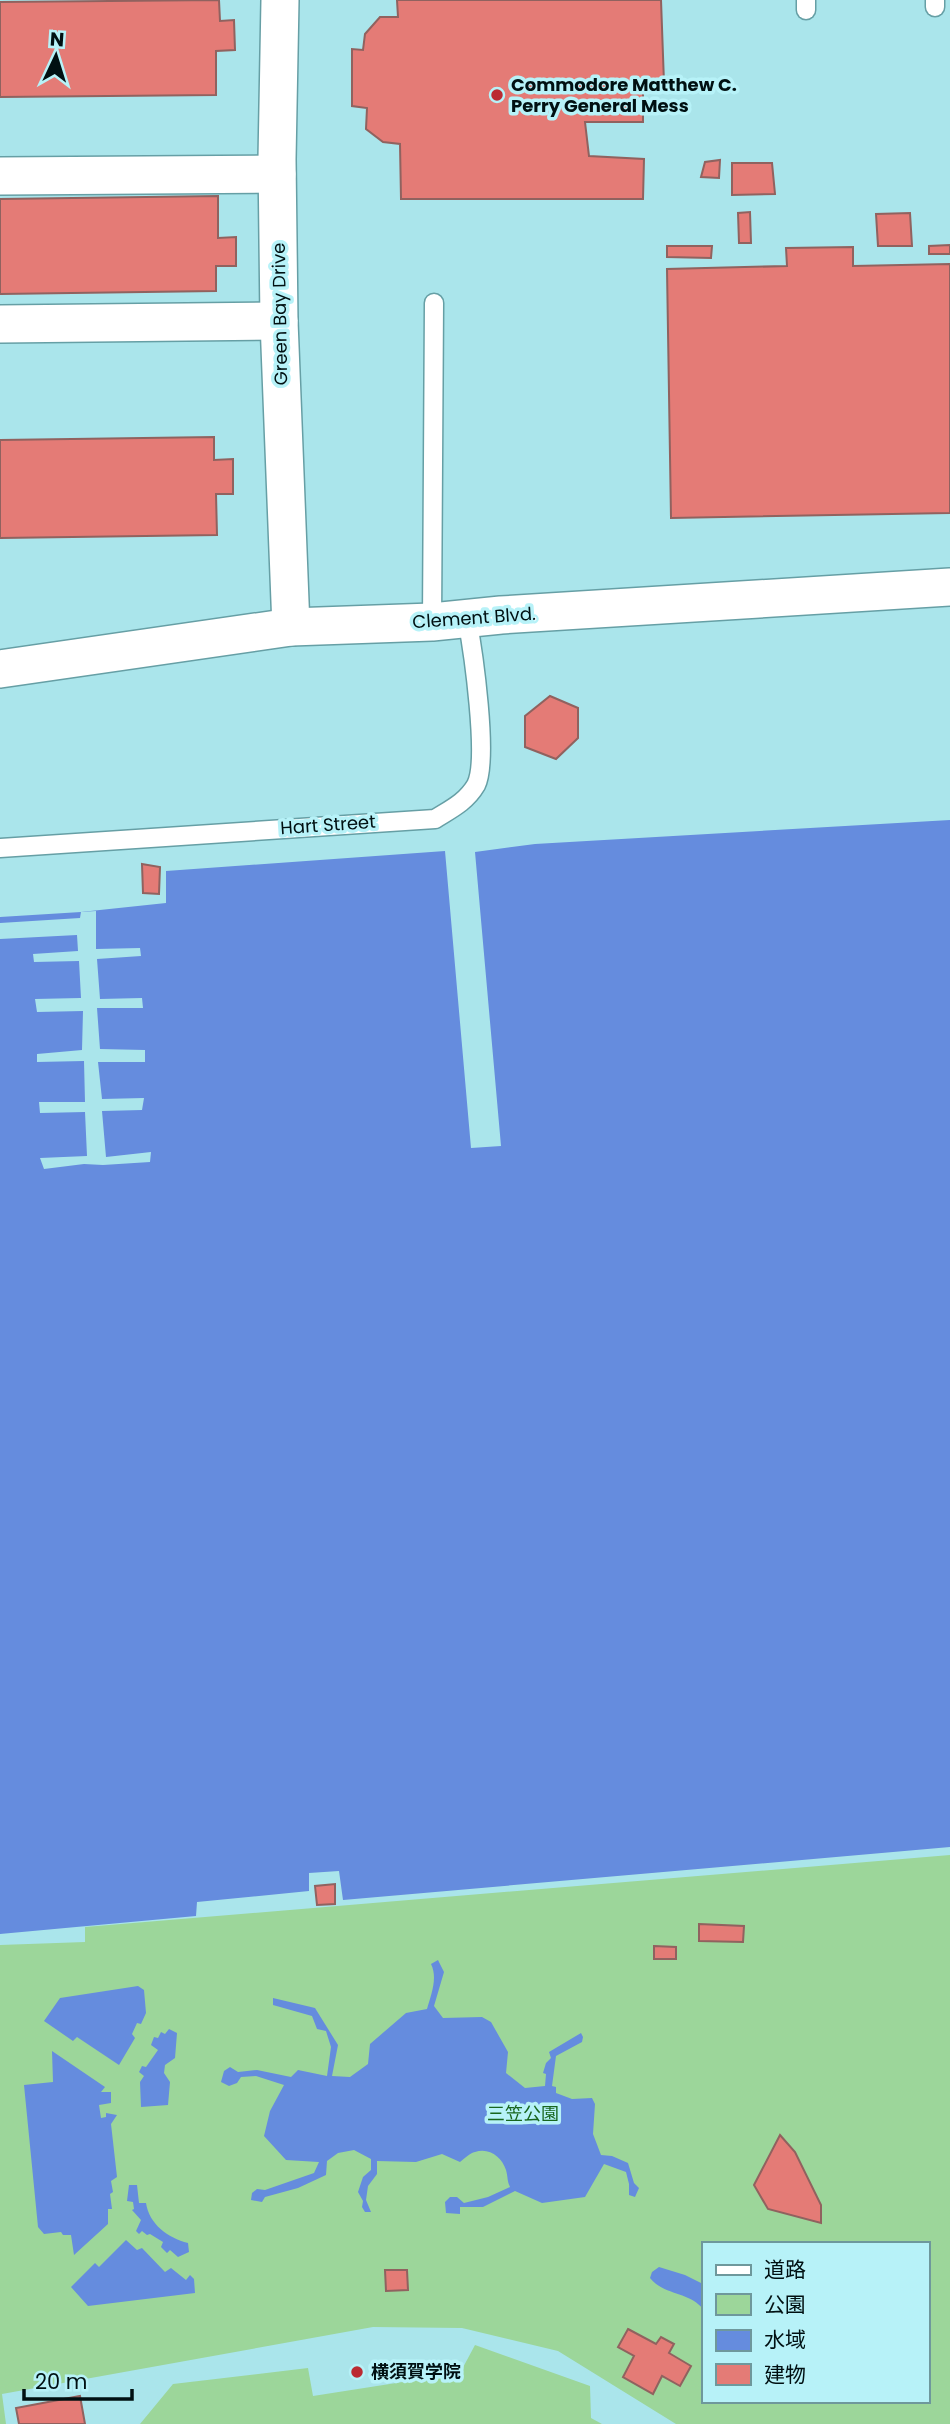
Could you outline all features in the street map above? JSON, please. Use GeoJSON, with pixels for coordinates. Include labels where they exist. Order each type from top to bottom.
{"type":"FeatureCollection","features":[{"type":"Feature","properties":{"kind":"street","name":"Green Bay Drive"},"geometry":{"type":"LineString","coordinates":[[280,0],[277,174],[279,321],[290,628]]}},
{"type":"Feature","properties":{"kind":"street"},"geometry":{"type":"LineString","coordinates":[[0,176],[277,174]]}},
{"type":"Feature","properties":{"kind":"street"},"geometry":{"type":"LineString","coordinates":[[0,324],[279,321]]}},
{"type":"Feature","properties":{"kind":"street","name":"Clement Blvd."},"geometry":{"type":"LineString","coordinates":[[0,668],[290,628],[950,587]]}},
{"type":"Feature","properties":{"kind":"lane","name":"Hart Street"},"geometry":{"type":"LineString","coordinates":[[0,848],[435,819],[463,803],[477,783],[482,754],[472,648],[450,620],[435,303]]}},
{"type":"Feature","properties":{"kind":"green space","name":"三笠公園"},"geometry":{"type":"Polygon","coordinates":[[[950,1855],[950,2424],[676,2424],[558,2351],[462,2328],[373,2327],[2,2394],[6,2424],[0,2424],[0,1945],[85,1942],[85,1927],[950,1855]]]}},
{"type":"Feature","properties":{"kind":"green space"},"geometry":{"type":"Polygon","coordinates":[[[475,2345],[590,2386],[591,2418],[602,2424],[140,2424],[173,2384],[308,2368],[313,2396],[460,2373],[475,2345]]]}},
{"type":"Feature","properties":{"kind":"water"},"geometry":{"type":"Polygon","coordinates":[[[950,820],[950,1847],[343,1900],[339,1871],[309,1873],[309,1891],[197,1902],[196,1916],[0,1934],[0,917],[166,903],[166,871],[445,851],[471,1148],[501,1146],[475,852],[535,844],[950,820]]]}},
{"type":"Feature","properties":{"kind":"water"},"geometry":{"type":"Polygon","coordinates":[[[438,1960],[444,1972],[434,2006],[443,2018],[482,2017],[491,2022],[508,2052],[506,2073],[525,2088],[545,2086],[546,2074],[543,2073],[551,2058],[549,2052],[581,2033],[582,2042],[556,2056],[552,2086],[556,2087],[556,2093],[572,2099],[592,2098],[595,2104],[593,2134],[601,2155],[612,2156],[628,2163],[634,2183],[639,2188],[635,2197],[629,2195],[626,2172],[604,2164],[585,2197],[542,2203],[515,2191],[483,2207],[460,2207],[460,2214],[446,2213],[445,2202],[450,2197],[457,2197],[464,2203],[488,2197],[510,2187],[501,2161],[490,2152],[480,2151],[460,2162],[442,2154],[416,2162],[377,2161],[377,2174],[368,2186],[366,2200],[371,2212],[365,2212],[358,2192],[363,2177],[371,2170],[371,2159],[354,2150],[338,2153],[327,2161],[326,2175],[298,2188],[265,2197],[262,2202],[251,2200],[252,2193],[257,2189],[265,2190],[314,2173],[319,2162],[286,2160],[264,2136],[270,2111],[284,2085],[256,2076],[241,2077],[237,2083],[229,2086],[221,2082],[224,2071],[230,2067],[238,2072],[257,2070],[291,2077],[298,2070],[327,2076],[331,2047],[326,2031],[317,2029],[312,2016],[273,2005],[273,1998],[315,2008],[338,2045],[332,2076],[350,2077],[368,2064],[370,2044],[406,2013],[427,2009],[434,1981],[431,1964],[438,1960]]]}},
{"type":"Feature","properties":{"kind":"water"},"geometry":{"type":"Polygon","coordinates":[[[138,1986],[144,1990],[146,2013],[141,2024],[137,2023],[132,2034],[135,2038],[119,2065],[77,2037],[73,2041],[44,2021],[60,1998],[138,1986]]]}},
{"type":"Feature","properties":{"kind":"water"},"geometry":{"type":"Polygon","coordinates":[[[169,2029],[177,2033],[175,2058],[165,2065],[164,2073],[170,2082],[168,2105],[141,2107],[140,2082],[144,2076],[139,2072],[158,2050],[151,2045],[154,2037],[158,2038],[161,2032],[165,2034],[169,2029]]]}},
{"type":"Feature","properties":{"kind":"water"},"geometry":{"type":"Polygon","coordinates":[[[52,2051],[105,2087],[101,2092],[111,2092],[111,2103],[99,2105],[101,2118],[106,2117],[106,2113],[117,2115],[111,2124],[117,2177],[111,2181],[112,2209],[108,2209],[108,2224],[74,2255],[71,2235],[63,2235],[61,2232],[44,2234],[38,2227],[24,2085],[53,2082],[52,2051]]]}},
{"type":"Feature","properties":{"kind":"water"},"geometry":{"type":"Polygon","coordinates":[[[129,2185],[137,2185],[139,2203],[146,2203],[155,2224],[173,2238],[188,2243],[189,2252],[178,2257],[170,2250],[167,2253],[161,2247],[163,2242],[150,2234],[142,2231],[139,2234],[136,2231],[141,2220],[132,2210],[133,2202],[127,2201],[129,2185]]]}},
{"type":"Feature","properties":{"kind":"water"},"geometry":{"type":"Polygon","coordinates":[[[126,2240],[137,2250],[142,2248],[165,2272],[171,2268],[186,2280],[190,2275],[194,2279],[195,2293],[88,2306],[71,2287],[95,2263],[99,2267],[126,2240]]]}},
{"type":"Feature","properties":{"kind":"water"},"geometry":{"type":"Polygon","coordinates":[[[659,2267],[702,2284],[702,2308],[691,2299],[655,2284],[650,2278],[652,2272],[659,2267]]]}},
{"type":"Feature","properties":{"kind":"pier"},"geometry":{"type":"Polygon","coordinates":[[[96,911],[96,949],[140,948],[141,956],[97,959],[100,999],[142,998],[143,1008],[97,1008],[100,1049],[145,1050],[145,1062],[98,1062],[102,1099],[144,1098],[142,1110],[102,1111],[106,1157],[151,1152],[150,1162],[84,1164],[44,1169],[40,1158],[87,1156],[85,1112],[40,1113],[39,1102],[85,1102],[84,1061],[37,1062],[37,1054],[82,1050],[83,1011],[37,1012],[35,999],[81,998],[79,961],[34,962],[33,954],[78,951],[77,935],[0,939],[0,923],[80,918],[81,912],[96,911]]]}},
{"type":"Feature","properties":{"kind":"building"},"geometry":{"type":"Polygon","coordinates":[[[219,0],[220,21],[234,20],[235,50],[216,51],[216,95],[0,97],[0,2],[219,0]]]}},
{"type":"Feature","properties":{"kind":"building","name":"Commodore Matthew C. Perry General Mess"},"geometry":{"type":"Polygon","coordinates":[[[397,0],[661,0],[664,83],[643,82],[643,122],[585,122],[589,156],[644,159],[643,199],[401,199],[400,144],[383,142],[366,129],[367,108],[352,106],[352,49],[363,50],[365,34],[380,17],[398,17],[397,0]]]}},
{"type":"Feature","properties":{"kind":"building"},"geometry":{"type":"Polygon","coordinates":[[[720,160],[719,178],[701,177],[705,162],[720,160]]]}},
{"type":"Feature","properties":{"kind":"building"},"geometry":{"type":"Polygon","coordinates":[[[732,163],[772,163],[775,194],[732,195],[732,163]]]}},
{"type":"Feature","properties":{"kind":"building"},"geometry":{"type":"Polygon","coordinates":[[[218,196],[218,238],[236,237],[236,266],[216,266],[216,291],[0,294],[0,199],[218,196]]]}},
{"type":"Feature","properties":{"kind":"building"},"geometry":{"type":"Polygon","coordinates":[[[750,212],[751,243],[739,243],[738,213],[750,212]]]}},
{"type":"Feature","properties":{"kind":"building"},"geometry":{"type":"Polygon","coordinates":[[[910,213],[912,246],[878,246],[876,214],[910,213]]]}},
{"type":"Feature","properties":{"kind":"building"},"geometry":{"type":"Polygon","coordinates":[[[950,245],[950,254],[929,254],[929,246],[950,245]]]}},
{"type":"Feature","properties":{"kind":"building"},"geometry":{"type":"Polygon","coordinates":[[[667,246],[712,246],[711,258],[667,257],[667,246]]]}},
{"type":"Feature","properties":{"kind":"building"},"geometry":{"type":"Polygon","coordinates":[[[853,247],[853,266],[950,264],[950,513],[671,518],[667,269],[787,266],[786,248],[853,247]]]}},
{"type":"Feature","properties":{"kind":"building"},"geometry":{"type":"Polygon","coordinates":[[[214,437],[214,460],[233,459],[233,494],[216,494],[217,535],[0,538],[0,440],[214,437]]]}},
{"type":"Feature","properties":{"kind":"building"},"geometry":{"type":"Polygon","coordinates":[[[550,696],[578,708],[578,738],[556,759],[525,747],[525,716],[550,696]]]}},
{"type":"Feature","properties":{"kind":"building"},"geometry":{"type":"Polygon","coordinates":[[[142,864],[160,867],[159,894],[143,893],[142,864]]]}},
{"type":"Feature","properties":{"kind":"building"},"geometry":{"type":"Polygon","coordinates":[[[335,1884],[335,1904],[317,1905],[315,1886],[335,1884]]]}},
{"type":"Feature","properties":{"kind":"building"},"geometry":{"type":"Polygon","coordinates":[[[699,1924],[744,1926],[743,1942],[699,1941],[699,1924]]]}},
{"type":"Feature","properties":{"kind":"building"},"geometry":{"type":"Polygon","coordinates":[[[654,1946],[676,1947],[676,1959],[654,1959],[654,1946]]]}},
{"type":"Feature","properties":{"kind":"building"},"geometry":{"type":"Polygon","coordinates":[[[780,2135],[795,2152],[821,2205],[821,2223],[768,2209],[754,2185],[780,2135]]]}},
{"type":"Feature","properties":{"kind":"building"},"geometry":{"type":"Polygon","coordinates":[[[385,2270],[407,2270],[408,2290],[386,2291],[385,2270]]]}},
{"type":"Feature","properties":{"kind":"building"},"geometry":{"type":"Polygon","coordinates":[[[628,2329],[656,2344],[661,2337],[674,2344],[669,2353],[691,2366],[680,2386],[662,2376],[653,2394],[623,2377],[634,2356],[618,2347],[628,2329]]]}},
{"type":"Feature","properties":{"kind":"building"},"geometry":{"type":"Polygon","coordinates":[[[80,2396],[85,2424],[19,2424],[16,2408],[80,2396]]]}},
{"type":"Feature","properties":{"kind":"place","name":"Commodore Matthew C. Perry General Mess"},"geometry":{"type":"Point","coordinates":[497,95]}},
{"type":"Feature","properties":{"kind":"place","name":"横須賀学院"},"geometry":{"type":"Point","coordinates":[357,2372]}}]}
